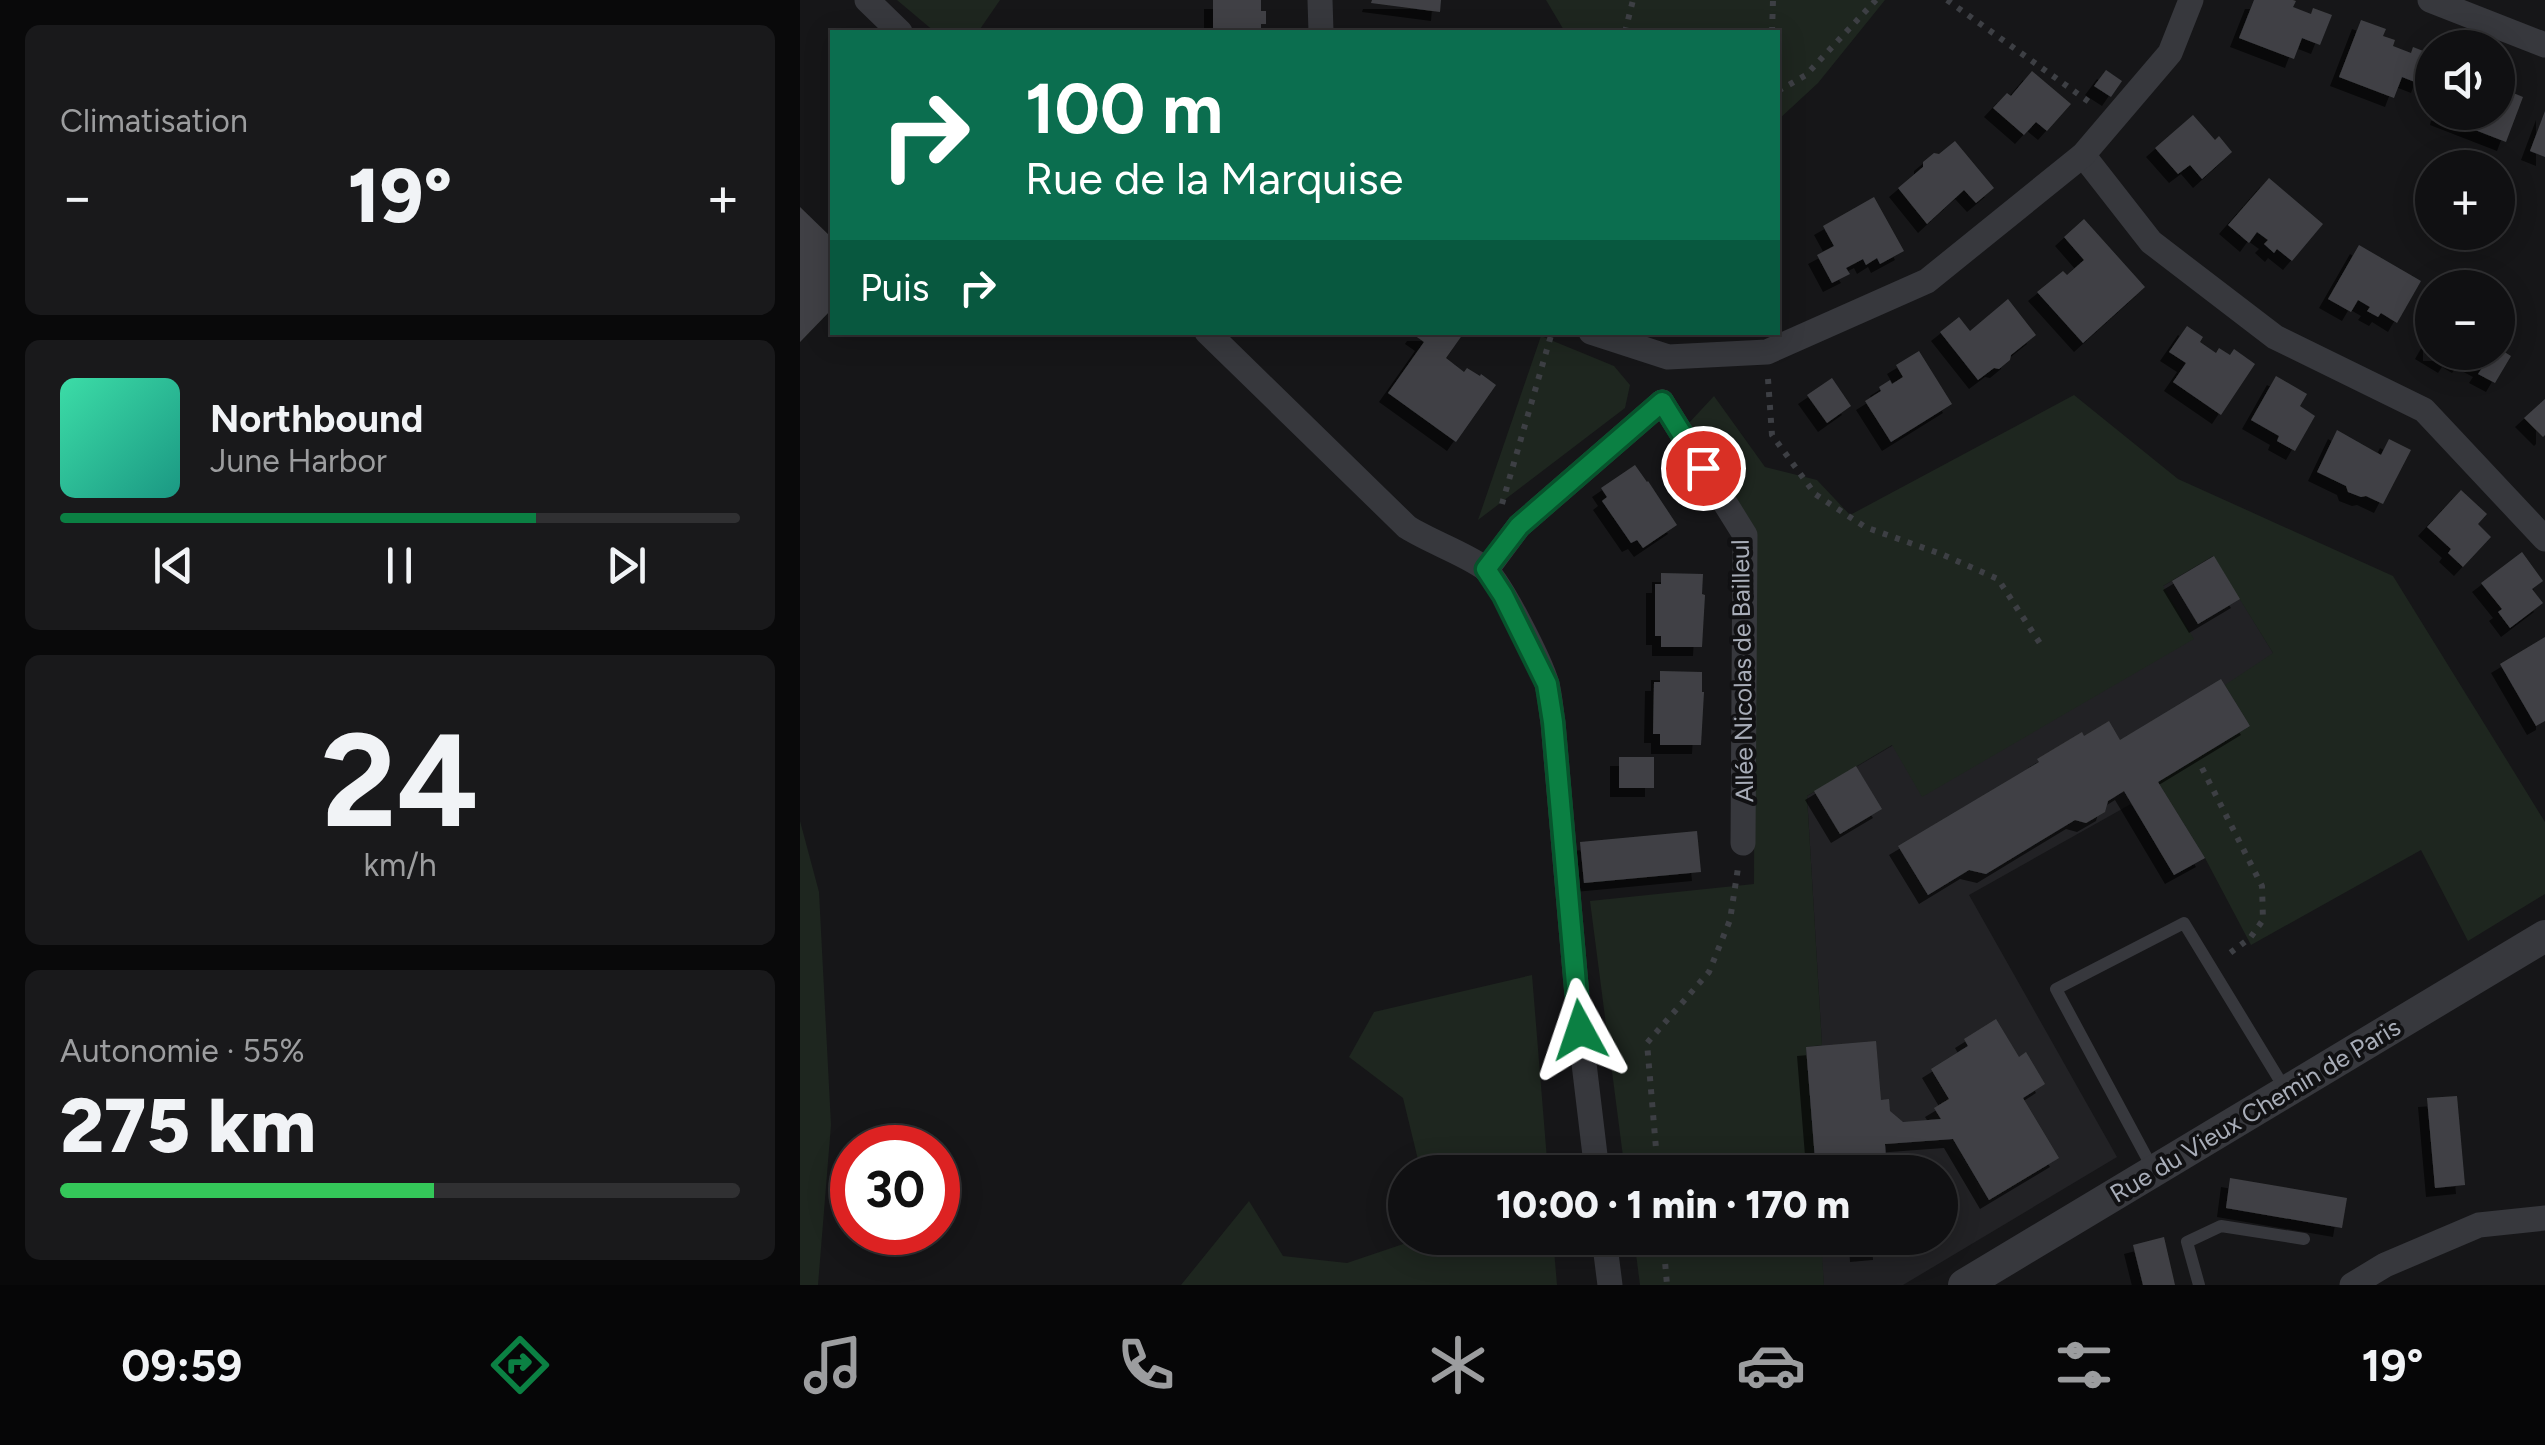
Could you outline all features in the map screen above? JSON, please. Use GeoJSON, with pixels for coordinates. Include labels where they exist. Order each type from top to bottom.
{"type":"FeatureCollection","features":[{"type":"Feature","properties":{"kind":"street"},"geometry":{"type":"LineString","coordinates":[[866,0],[898,30]]}},
{"type":"Feature","properties":{"kind":"street"},"geometry":{"type":"LineString","coordinates":[[1320,0],[1322,30]]}},
{"type":"Feature","properties":{"kind":"street"},"geometry":{"type":"LineString","coordinates":[[1601,335],[1668,357],[1766,352],[1927,281],[2083,155],[2170,53],[2191,0]]}},
{"type":"Feature","properties":{"kind":"street"},"geometry":{"type":"LineString","coordinates":[[2430,0],[2545,45]]}},
{"type":"Feature","properties":{"kind":"street"},"geometry":{"type":"LineString","coordinates":[[2083,155],[2151,242],[2275,338],[2424,410],[2545,538]]}},
{"type":"Feature","properties":{"kind":"street"},"geometry":{"type":"LineString","coordinates":[[1210,335],[1407,526],[1430,542],[1486,569],[1547,684],[1595,1155]]}},
{"type":"Feature","properties":{"kind":"street"},"geometry":{"type":"LineString","coordinates":[[1486,569],[1519,526],[1662,402],[1668,357]]}},
{"type":"Feature","properties":{"kind":"street","name":"Allée Nicolas de Bailleul"},"geometry":{"type":"LineString","coordinates":[[1662,402],[1744,535],[1743,842]]}},
{"type":"Feature","properties":{"kind":"street","name":"Rue du Vieux Chemin de Paris"},"geometry":{"type":"LineString","coordinates":[[1964,1285],[2545,936]]}},
{"type":"Feature","properties":{"kind":"street"},"geometry":{"type":"LineString","coordinates":[[2352,1285],[2479,1224],[2545,1218]]}},
{"type":"Feature","properties":{"kind":"street"},"geometry":{"type":"LineString","coordinates":[[1606,1255],[1610,1285]]}},
{"type":"Feature","properties":{"kind":"lane"},"geometry":{"type":"LineString","coordinates":[[2154,1171],[2056,989],[2184,923],[2286,1091]]}},
{"type":"Feature","properties":{"kind":"lane"},"geometry":{"type":"LineString","coordinates":[[2200,1285],[2187,1242],[2220,1226],[2304,1239]]}},
{"type":"Feature","properties":{"kind":"path"},"geometry":{"type":"LineString","coordinates":[[1626,30],[1633,0]]}},
{"type":"Feature","properties":{"kind":"path"},"geometry":{"type":"LineString","coordinates":[[1772,30],[1773,0]]}},
{"type":"Feature","properties":{"kind":"path"},"geometry":{"type":"LineString","coordinates":[[1780,91],[1806,75],[1876,0]]}},
{"type":"Feature","properties":{"kind":"path"},"geometry":{"type":"LineString","coordinates":[[1947,0],[2114,119]]}},
{"type":"Feature","properties":{"kind":"path"},"geometry":{"type":"LineString","coordinates":[[1500,512],[1551,335]]}},
{"type":"Feature","properties":{"kind":"path"},"geometry":{"type":"LineString","coordinates":[[1766,352],[1772,435],[1815,494],[1866,527],[1998,580],[2043,648]]}},
{"type":"Feature","properties":{"kind":"path"},"geometry":{"type":"LineString","coordinates":[[2202,768],[2262,886],[2263,920],[2250,938],[2210,965]]}},
{"type":"Feature","properties":{"kind":"path"},"geometry":{"type":"LineString","coordinates":[[1657,1155],[1647,1043],[1709,972],[1730,920],[1743,842]]}},
{"type":"Feature","properties":{"kind":"path"},"geometry":{"type":"LineString","coordinates":[[1664,1255],[1667,1285]]}},
{"type":"Feature","properties":{"kind":"shaded area"},"geometry":{"type":"Polygon","coordinates":[[[897,0],[1000,0],[979,30],[933,30],[897,0]]]}},
{"type":"Feature","properties":{"kind":"shaded area"},"geometry":{"type":"Polygon","coordinates":[[[1546,0],[1885,0],[1818,83],[1780,118],[1780,30],[1564,30],[1546,0]]]}},
{"type":"Feature","properties":{"kind":"shaded area"},"geometry":{"type":"Polygon","coordinates":[[[1541,336],[1614,366],[1630,385],[1625,408],[1478,520],[1541,336]]]}},
{"type":"Feature","properties":{"kind":"shaded area"},"geometry":{"type":"Polygon","coordinates":[[[2074,395],[2178,479],[2393,576],[2545,822],[2545,894],[2468,941],[2421,850],[2251,945],[2205,858],[2158,782],[2250,726],[2225,685],[2273,653],[2213,556],[2163,586],[2194,639],[1922,797],[1892,745],[1807,796],[1822,1045],[1806,1047],[1815,1155],[1623,1155],[1590,901],[1754,884],[1755,528],[1688,424],[1714,396],[1765,467],[1817,480],[1850,515],[2074,395]]]}},
{"type":"Feature","properties":{"kind":"shaded area"},"geometry":{"type":"Polygon","coordinates":[[[2214,556],[2273,653],[2205,858],[2174,875],[2131,804],[1969,895],[2117,1157],[1958,1252],[1958,1155],[1814,1155],[1806,1047],[1822,1045],[1807,796],[2214,556]]]}},
{"type":"Feature","properties":{"kind":"shaded area"},"geometry":{"type":"Polygon","coordinates":[[[800,821],[819,892],[831,1125],[818,1285],[800,1285],[800,821]]]}},
{"type":"Feature","properties":{"kind":"shaded area"},"geometry":{"type":"Polygon","coordinates":[[[1532,975],[1547,1155],[1417,1155],[1403,1098],[1349,1057],[1374,1012],[1532,975]]]}},
{"type":"Feature","properties":{"kind":"shaded area"},"geometry":{"type":"Polygon","coordinates":[[[1249,1201],[1283,1256],[1347,1263],[1388,1249],[1388,1255],[1554,1255],[1557,1285],[1181,1285],[1249,1201]]]}},
{"type":"Feature","properties":{"kind":"shaded area"},"geometry":{"type":"Polygon","coordinates":[[[1636,1255],[1822,1255],[1824,1285],[1640,1285],[1636,1255]]]}},
{"type":"Feature","properties":{"kind":"shaded area"},"geometry":{"type":"Polygon","coordinates":[[[1821,1255],[1953,1255],[1903,1285],[1824,1285],[1821,1255]]]}},
{"type":"Feature","properties":{"kind":"building"},"geometry":{"type":"Polygon","coordinates":[[[1213,0],[1261,0],[1266,24],[1261,24],[1261,30],[1213,30],[1213,0]]]}},
{"type":"Feature","properties":{"kind":"building"},"geometry":{"type":"Polygon","coordinates":[[[1441,0],[1440,12],[1371,3],[1441,0]]]}},
{"type":"Feature","properties":{"kind":"building"},"geometry":{"type":"Polygon","coordinates":[[[2254,0],[2293,0],[2293,7],[2311,14],[2313,8],[2332,15],[2320,45],[2302,38],[2294,59],[2239,38],[2254,0]]]}},
{"type":"Feature","properties":{"kind":"building"},"geometry":{"type":"Polygon","coordinates":[[[2361,20],[2386,29],[2383,36],[2395,40],[2393,46],[2411,53],[2415,48],[2415,82],[2402,77],[2394,98],[2339,77],[2361,20]]]}},
{"type":"Feature","properties":{"kind":"building"},"geometry":{"type":"Polygon","coordinates":[[[2106,70],[2122,81],[2111,97],[2094,86],[2106,70]]]}},
{"type":"Feature","properties":{"kind":"building"},"geometry":{"type":"Polygon","coordinates":[[[2032,71],[2071,104],[2047,131],[2036,122],[2024,135],[1993,108],[2007,93],[2011,96],[2032,71]]]}},
{"type":"Feature","properties":{"kind":"building"},"geometry":{"type":"Polygon","coordinates":[[[2515,94],[2523,97],[2515,118],[2515,94]]]}},
{"type":"Feature","properties":{"kind":"building"},"geometry":{"type":"Polygon","coordinates":[[[2545,111],[2545,157],[2530,151],[2545,111]]]}},
{"type":"Feature","properties":{"kind":"building"},"geometry":{"type":"Polygon","coordinates":[[[2193,115],[2232,152],[2202,179],[2190,165],[2178,174],[2155,148],[2193,115]]]}},
{"type":"Feature","properties":{"kind":"building"},"geometry":{"type":"Polygon","coordinates":[[[2475,130],[2511,130],[2506,142],[2475,130]]]}},
{"type":"Feature","properties":{"kind":"building"},"geometry":{"type":"Polygon","coordinates":[[[1955,141],[1994,188],[1976,203],[1964,190],[1927,224],[1898,188],[1923,167],[1923,162],[1955,141]]]}},
{"type":"Feature","properties":{"kind":"building"},"geometry":{"type":"Polygon","coordinates":[[[2269,178],[2323,224],[2292,261],[2277,249],[2274,253],[2264,244],[2268,240],[2257,232],[2249,243],[2228,225],[2269,178]]]}},
{"type":"Feature","properties":{"kind":"building"},"geometry":{"type":"Polygon","coordinates":[[[1874,197],[1904,251],[1880,264],[1877,258],[1866,265],[1863,259],[1846,268],[1850,274],[1832,283],[1817,255],[1834,246],[1823,226],[1874,197]]]}},
{"type":"Feature","properties":{"kind":"building"},"geometry":{"type":"Polygon","coordinates":[[[800,207],[830,236],[830,311],[800,342],[800,207]]]}},
{"type":"Feature","properties":{"kind":"building"},"geometry":{"type":"Polygon","coordinates":[[[2084,219],[2145,287],[2083,343],[2037,292],[2084,260],[2064,237],[2084,219]]]}},
{"type":"Feature","properties":{"kind":"building"},"geometry":{"type":"Polygon","coordinates":[[[2359,245],[2415,278],[2415,292],[2397,323],[2381,313],[2378,317],[2367,311],[2370,307],[2358,300],[2351,312],[2328,299],[2359,245]]]}},
{"type":"Feature","properties":{"kind":"building"},"geometry":{"type":"Polygon","coordinates":[[[2008,299],[2036,335],[1999,369],[1994,368],[1978,380],[1940,332],[1959,317],[1970,331],[2008,299]]]}},
{"type":"Feature","properties":{"kind":"building"},"geometry":{"type":"Polygon","coordinates":[[[2187,326],[2216,353],[2219,348],[2230,355],[2234,349],[2255,364],[2221,415],[2173,382],[2186,363],[2169,352],[2187,326]]]}},
{"type":"Feature","properties":{"kind":"building"},"geometry":{"type":"Polygon","coordinates":[[[1414,335],[1462,335],[1446,358],[1464,372],[1467,368],[1496,385],[1456,442],[1388,393],[1424,342],[1414,335]]]}},
{"type":"Feature","properties":{"kind":"building"},"geometry":{"type":"Polygon","coordinates":[[[1919,351],[1952,404],[1891,442],[1865,401],[1890,380],[1892,384],[1903,377],[1896,365],[1919,351]]]}},
{"type":"Feature","properties":{"kind":"building"},"geometry":{"type":"Polygon","coordinates":[[[2481,370],[2503,370],[2495,383],[2478,374],[2481,370]]]}},
{"type":"Feature","properties":{"kind":"building"},"geometry":{"type":"Polygon","coordinates":[[[2276,376],[2307,394],[2300,406],[2315,416],[2295,451],[2277,441],[2279,436],[2251,420],[2276,376]]]}},
{"type":"Feature","properties":{"kind":"building"},"geometry":{"type":"Polygon","coordinates":[[[1832,378],[1851,406],[1827,423],[1807,395],[1832,378]]]}},
{"type":"Feature","properties":{"kind":"building"},"geometry":{"type":"Polygon","coordinates":[[[2545,399],[2545,435],[2543,437],[2524,418],[2545,399]]]}},
{"type":"Feature","properties":{"kind":"building"},"geometry":{"type":"Polygon","coordinates":[[[2337,430],[2381,455],[2389,439],[2411,450],[2383,504],[2348,492],[2346,486],[2317,472],[2337,430]]]}},
{"type":"Feature","properties":{"kind":"building"},"geometry":{"type":"Polygon","coordinates":[[[1635,465],[1677,525],[1643,548],[1637,540],[1631,543],[1602,501],[1607,497],[1601,488],[1635,465]]]}},
{"type":"Feature","properties":{"kind":"building"},"geometry":{"type":"Polygon","coordinates":[[[2461,490],[2487,514],[2478,524],[2491,537],[2463,567],[2448,553],[2451,549],[2427,527],[2461,490]]]}},
{"type":"Feature","properties":{"kind":"building"},"geometry":{"type":"Polygon","coordinates":[[[2522,552],[2543,581],[2532,589],[2543,603],[2510,628],[2498,612],[2502,609],[2481,583],[2522,552]]]}},
{"type":"Feature","properties":{"kind":"building"},"geometry":{"type":"Polygon","coordinates":[[[2214,556],[2240,599],[2198,624],[2172,581],[2214,556]]]}},
{"type":"Feature","properties":{"kind":"building"},"geometry":{"type":"Polygon","coordinates":[[[1661,573],[1703,574],[1702,647],[1661,647],[1661,636],[1655,636],[1655,584],[1661,584],[1661,573]]]}},
{"type":"Feature","properties":{"kind":"building"},"geometry":{"type":"Polygon","coordinates":[[[2545,637],[2545,721],[2536,726],[2500,664],[2545,637]]]}},
{"type":"Feature","properties":{"kind":"building"},"geometry":{"type":"Polygon","coordinates":[[[1660,671],[1702,672],[1701,745],[1660,745],[1660,734],[1653,734],[1654,682],[1660,682],[1660,671]]]}},
{"type":"Feature","properties":{"kind":"building"},"geometry":{"type":"Polygon","coordinates":[[[2221,679],[2250,726],[2158,782],[2205,858],[2174,875],[2124,791],[2108,801],[2105,812],[2086,823],[2075,820],[1986,874],[1969,870],[1928,895],[1898,846],[2082,732],[2084,736],[2109,721],[2120,740],[2221,679]]]}},
{"type":"Feature","properties":{"kind":"building"},"geometry":{"type":"Polygon","coordinates":[[[1619,757],[1654,757],[1654,788],[1619,788],[1619,757]]]}},
{"type":"Feature","properties":{"kind":"building"},"geometry":{"type":"Polygon","coordinates":[[[1856,766],[1882,809],[1840,834],[1814,791],[1856,766]]]}},
{"type":"Feature","properties":{"kind":"building"},"geometry":{"type":"Polygon","coordinates":[[[1697,831],[1701,872],[1584,883],[1580,842],[1697,831]]]}},
{"type":"Feature","properties":{"kind":"building"},"geometry":{"type":"Polygon","coordinates":[[[1996,1019],[2019,1057],[2026,1052],[2045,1084],[2023,1098],[2059,1158],[1989,1200],[1953,1139],[1885,1144],[1886,1155],[1815,1155],[1806,1047],[1876,1041],[1881,1100],[1889,1099],[1890,1111],[1903,1122],[1941,1119],[1934,1108],[1949,1099],[1931,1069],[1968,1046],[1964,1039],[1996,1019]]]}},
{"type":"Feature","properties":{"kind":"building"},"geometry":{"type":"Polygon","coordinates":[[[2457,1096],[2465,1185],[2435,1188],[2427,1098],[2457,1096]]]}},
{"type":"Feature","properties":{"kind":"building"},"geometry":{"type":"Polygon","coordinates":[[[2230,1178],[2347,1198],[2342,1228],[2226,1208],[2230,1178]]]}},
{"type":"Feature","properties":{"kind":"building"},"geometry":{"type":"Polygon","coordinates":[[[2164,1237],[2175,1285],[2143,1285],[2133,1245],[2164,1237]]]}},
{"type":"Feature","properties":{"kind":"route"},"geometry":{"type":"LineString","coordinates":[[1580,1030],[1547,684],[1486,569],[1519,526],[1662,402],[1703,468]]}}]}
